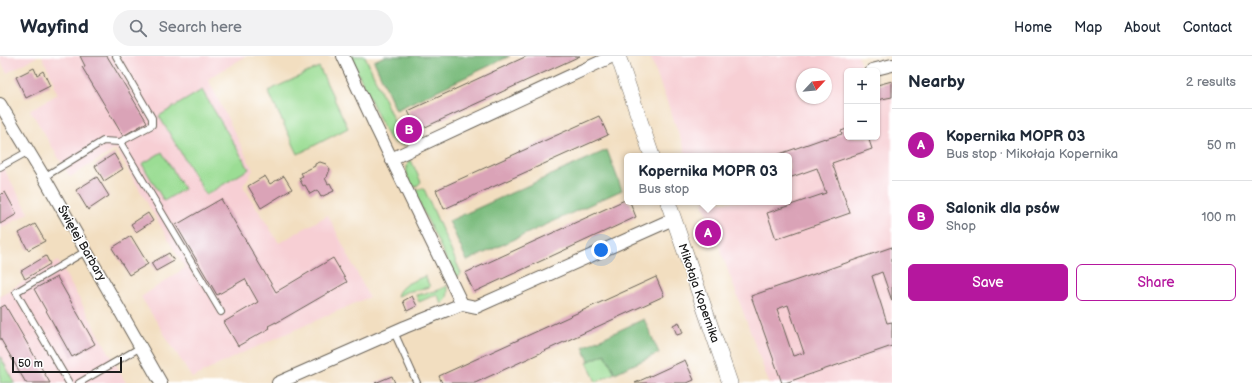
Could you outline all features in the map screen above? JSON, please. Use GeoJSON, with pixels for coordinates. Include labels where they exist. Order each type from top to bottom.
{"type":"FeatureCollection","features":[{"type":"Feature","properties":{"kind":"street"},"geometry":{"type":"LineString","coordinates":[[343,56],[462,304]]}},
{"type":"Feature","properties":{"kind":"street"},"geometry":{"type":"LineString","coordinates":[[391,158],[613,56]]}},
{"type":"Feature","properties":{"kind":"street"},"geometry":{"type":"LineString","coordinates":[[618,56],[651,153]]}},
{"type":"Feature","properties":{"kind":"street"},"geometry":{"type":"LineString","coordinates":[[879,68],[892,64]]}},
{"type":"Feature","properties":{"kind":"street","name":"Świętej Barbary"},"geometry":{"type":"LineString","coordinates":[[0,105],[44,177],[161,383]]}},
{"type":"Feature","properties":{"kind":"street","name":"Mikołaja Kopernika"},"geometry":{"type":"LineString","coordinates":[[669,205],[730,383]]}},
{"type":"Feature","properties":{"kind":"street"},"geometry":{"type":"LineString","coordinates":[[278,383],[462,304],[476,307],[674,219]]}},
{"type":"Feature","properties":{"kind":"lane"},"geometry":{"type":"LineString","coordinates":[[44,177],[103,141],[120,142],[152,125],[152,118],[116,56]]}},
{"type":"Feature","properties":{"kind":"lane"},"geometry":{"type":"LineString","coordinates":[[120,142],[221,312]]}},
{"type":"Feature","properties":{"kind":"lane"},"geometry":{"type":"LineString","coordinates":[[0,167],[28,151]]}},
{"type":"Feature","properties":{"kind":"lane"},"geometry":{"type":"LineString","coordinates":[[69,383],[16,292],[86,251]]}},
{"type":"Feature","properties":{"kind":"lane"},"geometry":{"type":"LineString","coordinates":[[394,332],[417,383]]}},
{"type":"Feature","properties":{"kind":"lane"},"geometry":{"type":"LineString","coordinates":[[79,383],[141,347]]}},
{"type":"Feature","properties":{"kind":"shaded area"},"geometry":{"type":"Polygon","coordinates":[[[0,56],[38,56],[7,73],[0,60],[0,56]]]}},
{"type":"Feature","properties":{"kind":"shaded area"},"geometry":{"type":"Polygon","coordinates":[[[42,56],[246,56],[208,79],[253,170],[243,186],[279,243],[328,215],[369,297],[240,354],[192,378],[141,297],[185,268],[116,149],[70,177],[30,110],[58,94],[42,56]]]}},
{"type":"Feature","properties":{"kind":"shaded area"},"geometry":{"type":"Polygon","coordinates":[[[650,56],[858,56],[861,68],[844,68],[844,140],[880,140],[880,99],[892,97],[892,383],[769,383],[704,205],[792,205],[792,153],[686,153],[650,56]]]}},
{"type":"Feature","properties":{"kind":"shaded area"},"geometry":{"type":"Polygon","coordinates":[[[0,164],[29,213],[0,229],[0,164]]]}},
{"type":"Feature","properties":{"kind":"shaded area"},"geometry":{"type":"Polygon","coordinates":[[[58,261],[126,383],[15,383],[0,356],[0,296],[58,261]]]}},
{"type":"Feature","properties":{"kind":"green space"},"geometry":{"type":"Polygon","coordinates":[[[350,56],[365,56],[405,146],[395,143],[388,137],[350,56]]]}},
{"type":"Feature","properties":{"kind":"green space"},"geometry":{"type":"Polygon","coordinates":[[[385,56],[510,56],[396,110],[374,61],[385,56]]]}},
{"type":"Feature","properties":{"kind":"green space"},"geometry":{"type":"Polygon","coordinates":[[[319,67],[348,128],[298,154],[268,91],[319,67]]]}},
{"type":"Feature","properties":{"kind":"green space"},"geometry":{"type":"Polygon","coordinates":[[[202,90],[249,169],[206,195],[159,116],[202,90]]]}},
{"type":"Feature","properties":{"kind":"green space"},"geometry":{"type":"Polygon","coordinates":[[[607,150],[622,190],[467,261],[449,221],[607,150]]]}},
{"type":"Feature","properties":{"kind":"green space"},"geometry":{"type":"Polygon","coordinates":[[[162,152],[184,189],[164,201],[142,164],[162,152]]]}},
{"type":"Feature","properties":{"kind":"green space"},"geometry":{"type":"Polygon","coordinates":[[[410,158],[421,182],[412,188],[407,173],[407,166],[410,158]]]}},
{"type":"Feature","properties":{"kind":"green space"},"geometry":{"type":"Polygon","coordinates":[[[422,188],[424,189],[461,273],[460,275],[455,277],[414,192],[422,188]]]}},
{"type":"Feature","properties":{"kind":"green space"},"geometry":{"type":"Polygon","coordinates":[[[425,276],[430,287],[406,292],[397,297],[398,293],[404,286],[425,276]]]}},
{"type":"Feature","properties":{"kind":"green space"},"geometry":{"type":"Polygon","coordinates":[[[447,286],[448,295],[442,304],[437,294],[419,302],[416,295],[436,291],[447,286]]]}},
{"type":"Feature","properties":{"kind":"green space"},"geometry":{"type":"Polygon","coordinates":[[[644,319],[659,353],[615,373],[605,354],[589,361],[583,347],[644,319]]]}},
{"type":"Feature","properties":{"kind":"green space"},"geometry":{"type":"Polygon","coordinates":[[[605,354],[615,373],[596,382],[587,362],[605,354]]]}},
{"type":"Feature","properties":{"kind":"green space"},"geometry":{"type":"Polygon","coordinates":[[[0,356],[15,383],[0,383],[0,356]]]}},
{"type":"Feature","properties":{"kind":"building"},"geometry":{"type":"Polygon","coordinates":[[[80,56],[107,56],[147,122],[123,136],[82,67],[85,66],[80,56]]]}},
{"type":"Feature","properties":{"kind":"building"},"geometry":{"type":"Polygon","coordinates":[[[527,56],[580,56],[408,135],[404,127],[414,123],[408,111],[527,56]]]}},
{"type":"Feature","properties":{"kind":"building"},"geometry":{"type":"Polygon","coordinates":[[[34,68],[37,75],[43,71],[50,86],[26,98],[16,77],[34,68]]]}},
{"type":"Feature","properties":{"kind":"building"},"geometry":{"type":"Polygon","coordinates":[[[892,81],[892,97],[880,99],[880,84],[892,81]]]}},
{"type":"Feature","properties":{"kind":"building"},"geometry":{"type":"Polygon","coordinates":[[[599,116],[608,135],[444,209],[436,190],[599,116]]]}},
{"type":"Feature","properties":{"kind":"building"},"geometry":{"type":"Polygon","coordinates":[[[844,130],[844,140],[869,140],[872,149],[832,163],[850,213],[776,239],[767,213],[826,193],[817,168],[792,177],[792,153],[782,153],[825,138],[842,134],[841,131],[844,130]]]}},
{"type":"Feature","properties":{"kind":"building"},"geometry":{"type":"Polygon","coordinates":[[[114,154],[123,169],[104,181],[95,166],[114,154]]]}},
{"type":"Feature","properties":{"kind":"building"},"geometry":{"type":"Polygon","coordinates":[[[320,162],[326,164],[330,169],[327,177],[325,178],[328,184],[330,183],[334,191],[321,197],[317,190],[310,194],[305,185],[303,186],[299,178],[303,176],[301,173],[320,162]]]}},
{"type":"Feature","properties":{"kind":"building"},"geometry":{"type":"Polygon","coordinates":[[[265,176],[270,184],[284,176],[292,189],[261,208],[248,186],[265,176]]]}},
{"type":"Feature","properties":{"kind":"building"},"geometry":{"type":"Polygon","coordinates":[[[97,177],[109,196],[88,210],[76,190],[97,177]]]}},
{"type":"Feature","properties":{"kind":"building"},"geometry":{"type":"Polygon","coordinates":[[[5,192],[17,214],[0,224],[0,195],[5,192]]]}},
{"type":"Feature","properties":{"kind":"building"},"geometry":{"type":"Polygon","coordinates":[[[221,199],[276,292],[333,258],[347,282],[276,323],[268,326],[270,328],[238,346],[224,322],[258,302],[245,279],[217,295],[176,225],[221,199]]]}},
{"type":"Feature","properties":{"kind":"building"},"geometry":{"type":"Polygon","coordinates":[[[624,200],[624,205],[631,205],[636,217],[474,292],[465,273],[624,200]]]}},
{"type":"Feature","properties":{"kind":"building"},"geometry":{"type":"Polygon","coordinates":[[[148,213],[153,221],[136,232],[131,224],[148,213]]]}},
{"type":"Feature","properties":{"kind":"building"},"geometry":{"type":"Polygon","coordinates":[[[35,224],[45,241],[28,250],[19,233],[35,224]]]}},
{"type":"Feature","properties":{"kind":"building"},"geometry":{"type":"Polygon","coordinates":[[[131,236],[148,264],[129,275],[112,248],[131,236]]]}},
{"type":"Feature","properties":{"kind":"building"},"geometry":{"type":"Polygon","coordinates":[[[892,247],[892,301],[882,272],[872,276],[887,323],[892,322],[892,346],[782,383],[751,296],[892,247]],[[788,305],[777,309],[793,356],[804,353],[788,305]]]}},
{"type":"Feature","properties":{"kind":"building"},"geometry":{"type":"Polygon","coordinates":[[[169,253],[174,261],[156,271],[151,263],[169,253]]]}},
{"type":"Feature","properties":{"kind":"building"},"geometry":{"type":"Polygon","coordinates":[[[46,256],[50,264],[25,279],[21,271],[46,256]]]}},
{"type":"Feature","properties":{"kind":"building"},"geometry":{"type":"Polygon","coordinates":[[[57,277],[95,344],[72,357],[34,289],[57,277]]]}},
{"type":"Feature","properties":{"kind":"building"},"geometry":{"type":"Polygon","coordinates":[[[656,277],[664,296],[475,383],[442,383],[439,376],[656,277]]]}},
{"type":"Feature","properties":{"kind":"building"},"geometry":{"type":"Polygon","coordinates":[[[412,296],[417,306],[407,311],[403,301],[412,296]]]}},
{"type":"Feature","properties":{"kind":"building"},"geometry":{"type":"Polygon","coordinates":[[[5,305],[50,383],[26,383],[0,338],[0,308],[5,305]]]}},
{"type":"Feature","properties":{"kind":"building"},"geometry":{"type":"Polygon","coordinates":[[[679,322],[683,333],[677,335],[673,325],[679,322]]]}},
{"type":"Feature","properties":{"kind":"building"},"geometry":{"type":"Polygon","coordinates":[[[685,360],[694,380],[687,383],[635,383],[685,360]]]}},
{"type":"Feature","properties":{"kind":"building"},"geometry":{"type":"Polygon","coordinates":[[[392,376],[395,383],[375,383],[392,376]]]}},
{"type":"Feature","properties":{"kind":"place","name":"Salonik dla psów"},"geometry":{"type":"Point","coordinates":[409,130]}},
{"type":"Feature","properties":{"kind":"place","name":"Kopernika MOPR 03"},"geometry":{"type":"Point","coordinates":[708,233]}}]}
